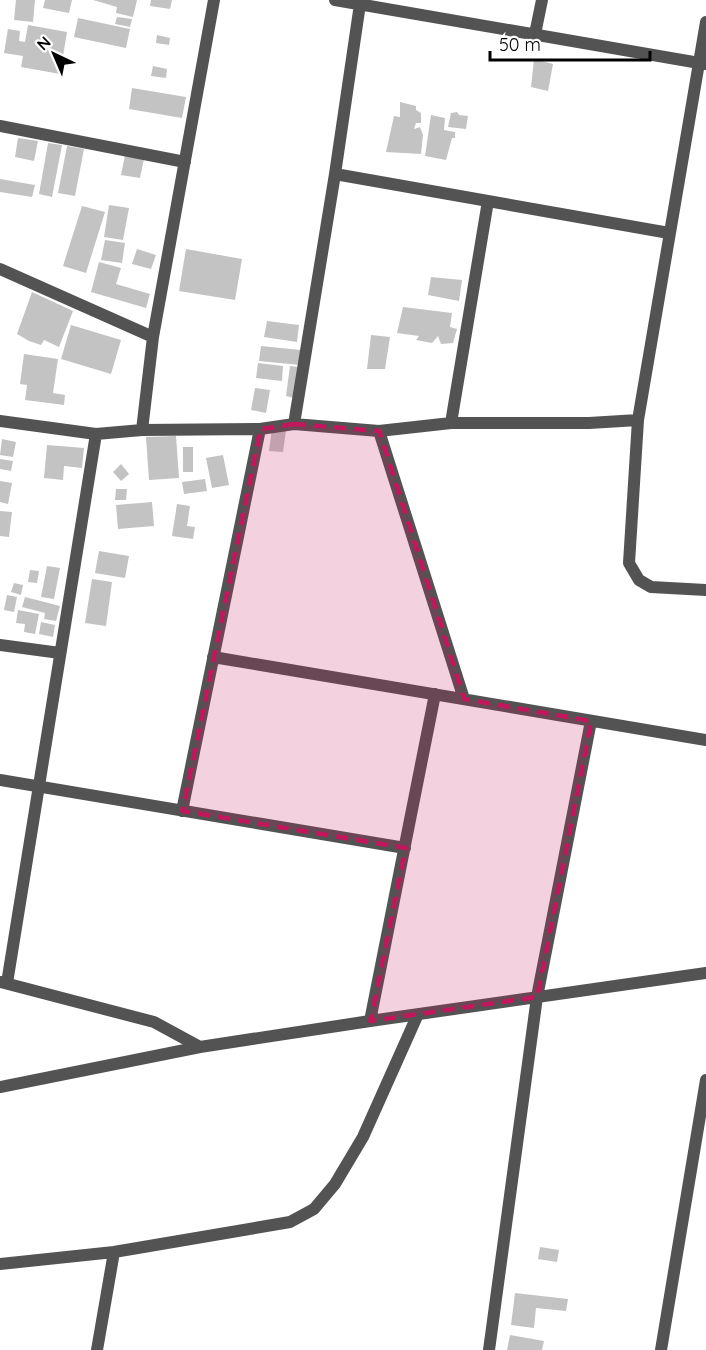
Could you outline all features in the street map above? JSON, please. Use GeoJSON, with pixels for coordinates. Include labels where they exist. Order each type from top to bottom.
{"type":"FeatureCollection","features":[{"type":"Feature","properties":{"kind":"street"},"geometry":{"type":"LineString","coordinates":[[142,430],[153,337],[214,0]]}},
{"type":"Feature","properties":{"kind":"street"},"geometry":{"type":"LineString","coordinates":[[335,0],[702,63]]}},
{"type":"Feature","properties":{"kind":"street"},"geometry":{"type":"LineString","coordinates":[[535,34],[542,0]]}},
{"type":"Feature","properties":{"kind":"street"},"geometry":{"type":"LineString","coordinates":[[294,424],[360,4]]}},
{"type":"Feature","properties":{"kind":"street"},"geometry":{"type":"LineString","coordinates":[[706,22],[702,63],[669,233],[638,420],[628,563],[639,580],[651,587],[706,590]]}},
{"type":"Feature","properties":{"kind":"street"},"geometry":{"type":"LineString","coordinates":[[0,126],[184,162]]}},
{"type":"Feature","properties":{"kind":"street"},"geometry":{"type":"LineString","coordinates":[[334,174],[669,233]]}},
{"type":"Feature","properties":{"kind":"street"},"geometry":{"type":"LineString","coordinates":[[451,423],[488,201]]}},
{"type":"Feature","properties":{"kind":"street"},"geometry":{"type":"LineString","coordinates":[[0,269],[153,337]]}},
{"type":"Feature","properties":{"kind":"street"},"geometry":{"type":"LineString","coordinates":[[0,422],[96,434],[142,430],[260,429],[294,424],[379,431],[451,423],[589,423],[638,420]]}},
{"type":"Feature","properties":{"kind":"street"},"geometry":{"type":"LineString","coordinates":[[182,811],[260,429]]}},
{"type":"Feature","properties":{"kind":"street"},"geometry":{"type":"LineString","coordinates":[[379,431],[464,699]]}},
{"type":"Feature","properties":{"kind":"street"},"geometry":{"type":"LineString","coordinates":[[96,434],[39,787],[3,982],[154,1022],[200,1047]]}},
{"type":"Feature","properties":{"kind":"street"},"geometry":{"type":"LineString","coordinates":[[0,645],[60,653]]}},
{"type":"Feature","properties":{"kind":"street"},"geometry":{"type":"LineString","coordinates":[[213,657],[706,740]]}},
{"type":"Feature","properties":{"kind":"street"},"geometry":{"type":"LineString","coordinates":[[370,1021],[435,694]]}},
{"type":"Feature","properties":{"kind":"street"},"geometry":{"type":"LineString","coordinates":[[489,1350],[537,997],[591,721]]}},
{"type":"Feature","properties":{"kind":"street"},"geometry":{"type":"LineString","coordinates":[[0,780],[405,848]]}},
{"type":"Feature","properties":{"kind":"street"},"geometry":{"type":"LineString","coordinates":[[0,1087],[200,1047],[706,973]]}},
{"type":"Feature","properties":{"kind":"street"},"geometry":{"type":"LineString","coordinates":[[0,1264],[114,1252],[290,1222],[314,1209],[335,1184],[363,1137],[418,1014]]}},
{"type":"Feature","properties":{"kind":"street"},"geometry":{"type":"LineString","coordinates":[[662,1350],[700,1142],[706,1080]]}},
{"type":"Feature","properties":{"kind":"street"},"geometry":{"type":"LineString","coordinates":[[97,1350],[114,1252]]}},
{"type":"Feature","properties":{"kind":"highlighted area"},"geometry":{"type":"Polygon","coordinates":[[[294,424],[379,431],[464,699],[591,721],[537,997],[370,1021],[405,848],[182,811],[260,429],[294,424]]]}},
{"type":"Feature","properties":{"kind":"building"},"geometry":{"type":"Polygon","coordinates":[[[16,0],[35,0],[33,22],[14,20],[16,0]]]}},
{"type":"Feature","properties":{"kind":"building"},"geometry":{"type":"Polygon","coordinates":[[[45,0],[72,0],[69,13],[43,8],[45,0]]]}},
{"type":"Feature","properties":{"kind":"building"},"geometry":{"type":"Polygon","coordinates":[[[93,0],[137,0],[133,17],[116,13],[117,7],[93,0]]]}},
{"type":"Feature","properties":{"kind":"building"},"geometry":{"type":"Polygon","coordinates":[[[151,0],[172,0],[170,9],[150,6],[151,0]]]}},
{"type":"Feature","properties":{"kind":"building"},"geometry":{"type":"Polygon","coordinates":[[[117,17],[132,19],[130,27],[115,24],[117,17]]]}},
{"type":"Feature","properties":{"kind":"building"},"geometry":{"type":"Polygon","coordinates":[[[78,18],[130,29],[126,48],[74,37],[78,18]]]}},
{"type":"Feature","properties":{"kind":"building"},"geometry":{"type":"Polygon","coordinates":[[[28,25],[67,32],[60,74],[21,67],[23,56],[4,53],[8,29],[20,31],[19,41],[25,42],[28,25]]]}},
{"type":"Feature","properties":{"kind":"building"},"geometry":{"type":"Polygon","coordinates":[[[157,35],[170,38],[169,45],[156,43],[157,35]]]}},
{"type":"Feature","properties":{"kind":"building"},"geometry":{"type":"Polygon","coordinates":[[[534,59],[553,64],[548,91],[531,87],[534,59]]]}},
{"type":"Feature","properties":{"kind":"building"},"geometry":{"type":"Polygon","coordinates":[[[153,66],[167,69],[166,78],[151,76],[153,66]]]}},
{"type":"Feature","properties":{"kind":"building"},"geometry":{"type":"Polygon","coordinates":[[[132,88],[186,97],[182,118],[129,109],[132,88]]]}},
{"type":"Feature","properties":{"kind":"building"},"geometry":{"type":"Polygon","coordinates":[[[400,102],[416,106],[416,110],[421,113],[421,123],[416,123],[414,129],[420,127],[423,135],[421,154],[386,152],[394,116],[400,117],[400,102]]]}},
{"type":"Feature","properties":{"kind":"building"},"geometry":{"type":"Polygon","coordinates":[[[457,112],[459,115],[468,116],[466,129],[448,127],[451,113],[457,112]]]}},
{"type":"Feature","properties":{"kind":"building"},"geometry":{"type":"Polygon","coordinates":[[[431,115],[445,118],[444,130],[455,132],[455,138],[452,138],[446,160],[425,156],[431,115]]]}},
{"type":"Feature","properties":{"kind":"building"},"geometry":{"type":"Polygon","coordinates":[[[18,138],[38,141],[34,161],[15,157],[18,138]]]}},
{"type":"Feature","properties":{"kind":"building"},"geometry":{"type":"Polygon","coordinates":[[[48,143],[62,145],[52,197],[39,194],[48,143]]]}},
{"type":"Feature","properties":{"kind":"building"},"geometry":{"type":"Polygon","coordinates":[[[67,146],[84,149],[75,196],[58,193],[67,146]]]}},
{"type":"Feature","properties":{"kind":"building"},"geometry":{"type":"Polygon","coordinates":[[[125,155],[144,159],[140,178],[121,175],[125,155]]]}},
{"type":"Feature","properties":{"kind":"building"},"geometry":{"type":"Polygon","coordinates":[[[0,179],[35,185],[32,197],[0,192],[0,179]]]}},
{"type":"Feature","properties":{"kind":"building"},"geometry":{"type":"Polygon","coordinates":[[[109,205],[129,208],[123,240],[104,237],[109,205]]]}},
{"type":"Feature","properties":{"kind":"building"},"geometry":{"type":"Polygon","coordinates":[[[82,206],[105,212],[86,273],[63,266],[82,206]]]}},
{"type":"Feature","properties":{"kind":"building"},"geometry":{"type":"Polygon","coordinates":[[[105,240],[125,243],[122,263],[101,260],[105,240]]]}},
{"type":"Feature","properties":{"kind":"building"},"geometry":{"type":"Polygon","coordinates":[[[137,249],[156,255],[151,269],[132,264],[137,249]]]}},
{"type":"Feature","properties":{"kind":"building"},"geometry":{"type":"Polygon","coordinates":[[[186,249],[242,259],[235,300],[179,291],[186,249]]]}},
{"type":"Feature","properties":{"kind":"building"},"geometry":{"type":"Polygon","coordinates":[[[99,262],[121,268],[116,284],[150,294],[146,308],[91,292],[99,262]]]}},
{"type":"Feature","properties":{"kind":"building"},"geometry":{"type":"Polygon","coordinates":[[[431,277],[462,280],[459,301],[428,295],[431,277]]]}},
{"type":"Feature","properties":{"kind":"building"},"geometry":{"type":"Polygon","coordinates":[[[32,292],[73,311],[59,347],[44,340],[41,345],[17,334],[32,292]]]}},
{"type":"Feature","properties":{"kind":"building"},"geometry":{"type":"Polygon","coordinates":[[[403,307],[452,313],[450,327],[457,329],[453,343],[441,344],[438,336],[432,343],[416,340],[419,336],[397,333],[403,307]]]}},
{"type":"Feature","properties":{"kind":"building"},"geometry":{"type":"Polygon","coordinates":[[[267,321],[299,325],[297,342],[264,337],[267,321]]]}},
{"type":"Feature","properties":{"kind":"building"},"geometry":{"type":"Polygon","coordinates":[[[71,325],[121,340],[111,374],[61,359],[71,325]]]}},
{"type":"Feature","properties":{"kind":"building"},"geometry":{"type":"Polygon","coordinates":[[[371,335],[390,337],[385,369],[367,369],[371,335]]]}},
{"type":"Feature","properties":{"kind":"building"},"geometry":{"type":"Polygon","coordinates":[[[261,346],[301,350],[300,365],[259,361],[261,346]]]}},
{"type":"Feature","properties":{"kind":"building"},"geometry":{"type":"Polygon","coordinates":[[[24,354],[58,359],[53,393],[65,395],[64,405],[25,400],[27,385],[20,384],[24,354]]]}},
{"type":"Feature","properties":{"kind":"building"},"geometry":{"type":"Polygon","coordinates":[[[258,363],[283,366],[282,381],[256,378],[258,363]]]}},
{"type":"Feature","properties":{"kind":"building"},"geometry":{"type":"Polygon","coordinates":[[[290,366],[299,367],[294,398],[286,396],[290,366]]]}},
{"type":"Feature","properties":{"kind":"building"},"geometry":{"type":"Polygon","coordinates":[[[255,388],[270,390],[266,413],[251,410],[255,388]]]}},
{"type":"Feature","properties":{"kind":"building"},"geometry":{"type":"Polygon","coordinates":[[[272,428],[286,430],[283,452],[269,451],[272,428]]]}},
{"type":"Feature","properties":{"kind":"building"},"geometry":{"type":"Polygon","coordinates":[[[176,436],[179,478],[149,480],[146,437],[176,436]]]}},
{"type":"Feature","properties":{"kind":"building"},"geometry":{"type":"Polygon","coordinates":[[[2,439],[16,442],[13,457],[0,455],[2,439]]]}},
{"type":"Feature","properties":{"kind":"building"},"geometry":{"type":"Polygon","coordinates":[[[47,445],[84,448],[82,468],[64,466],[63,480],[44,478],[47,445]]]}},
{"type":"Feature","properties":{"kind":"building"},"geometry":{"type":"Polygon","coordinates":[[[183,447],[193,447],[193,472],[183,472],[183,447]]]}},
{"type":"Feature","properties":{"kind":"building"},"geometry":{"type":"Polygon","coordinates":[[[223,455],[229,485],[212,488],[206,458],[223,455]]]}},
{"type":"Feature","properties":{"kind":"building"},"geometry":{"type":"Polygon","coordinates":[[[0,459],[13,461],[11,471],[0,469],[0,459]]]}},
{"type":"Feature","properties":{"kind":"building"},"geometry":{"type":"Polygon","coordinates":[[[121,464],[129,474],[121,481],[113,472],[121,464]]]}},
{"type":"Feature","properties":{"kind":"building"},"geometry":{"type":"Polygon","coordinates":[[[205,479],[207,491],[184,494],[182,482],[205,479]]]}},
{"type":"Feature","properties":{"kind":"building"},"geometry":{"type":"Polygon","coordinates":[[[0,481],[12,483],[8,504],[0,502],[0,481]]]}},
{"type":"Feature","properties":{"kind":"building"},"geometry":{"type":"Polygon","coordinates":[[[116,489],[127,489],[126,500],[115,500],[116,489]]]}},
{"type":"Feature","properties":{"kind":"building"},"geometry":{"type":"Polygon","coordinates":[[[152,502],[154,526],[118,529],[116,505],[152,502]]]}},
{"type":"Feature","properties":{"kind":"building"},"geometry":{"type":"Polygon","coordinates":[[[177,504],[190,506],[187,526],[195,527],[193,539],[172,536],[177,504]]]}},
{"type":"Feature","properties":{"kind":"building"},"geometry":{"type":"Polygon","coordinates":[[[0,511],[12,512],[9,537],[0,536],[0,511]]]}},
{"type":"Feature","properties":{"kind":"building"},"geometry":{"type":"Polygon","coordinates":[[[99,551],[129,556],[125,578],[95,573],[99,551]]]}},
{"type":"Feature","properties":{"kind":"building"},"geometry":{"type":"Polygon","coordinates":[[[47,566],[60,568],[54,599],[41,597],[47,566]]]}},
{"type":"Feature","properties":{"kind":"building"},"geometry":{"type":"Polygon","coordinates":[[[30,570],[39,571],[37,583],[28,582],[30,570]]]}},
{"type":"Feature","properties":{"kind":"building"},"geometry":{"type":"Polygon","coordinates":[[[92,579],[112,582],[106,626],[85,623],[92,579]]]}},
{"type":"Feature","properties":{"kind":"building"},"geometry":{"type":"Polygon","coordinates":[[[14,583],[23,585],[21,595],[11,592],[14,583]]]}},
{"type":"Feature","properties":{"kind":"building"},"geometry":{"type":"Polygon","coordinates":[[[7,595],[17,597],[14,612],[4,610],[7,595]]]}},
{"type":"Feature","properties":{"kind":"building"},"geometry":{"type":"Polygon","coordinates":[[[25,597],[60,606],[56,621],[44,619],[45,613],[22,607],[25,597]]]}},
{"type":"Feature","properties":{"kind":"building"},"geometry":{"type":"Polygon","coordinates":[[[18,610],[39,614],[35,634],[24,632],[25,624],[16,623],[18,610]]]}},
{"type":"Feature","properties":{"kind":"building"},"geometry":{"type":"Polygon","coordinates":[[[41,622],[55,625],[53,637],[39,634],[41,622]]]}},
{"type":"Feature","properties":{"kind":"building"},"geometry":{"type":"Polygon","coordinates":[[[540,1247],[559,1250],[557,1262],[538,1259],[540,1247]]]}},
{"type":"Feature","properties":{"kind":"building"},"geometry":{"type":"Polygon","coordinates":[[[515,1293],[568,1299],[566,1311],[536,1308],[534,1328],[511,1325],[515,1293]]]}},
{"type":"Feature","properties":{"kind":"building"},"geometry":{"type":"Polygon","coordinates":[[[510,1335],[544,1341],[542,1350],[507,1350],[510,1335]]]}}]}
